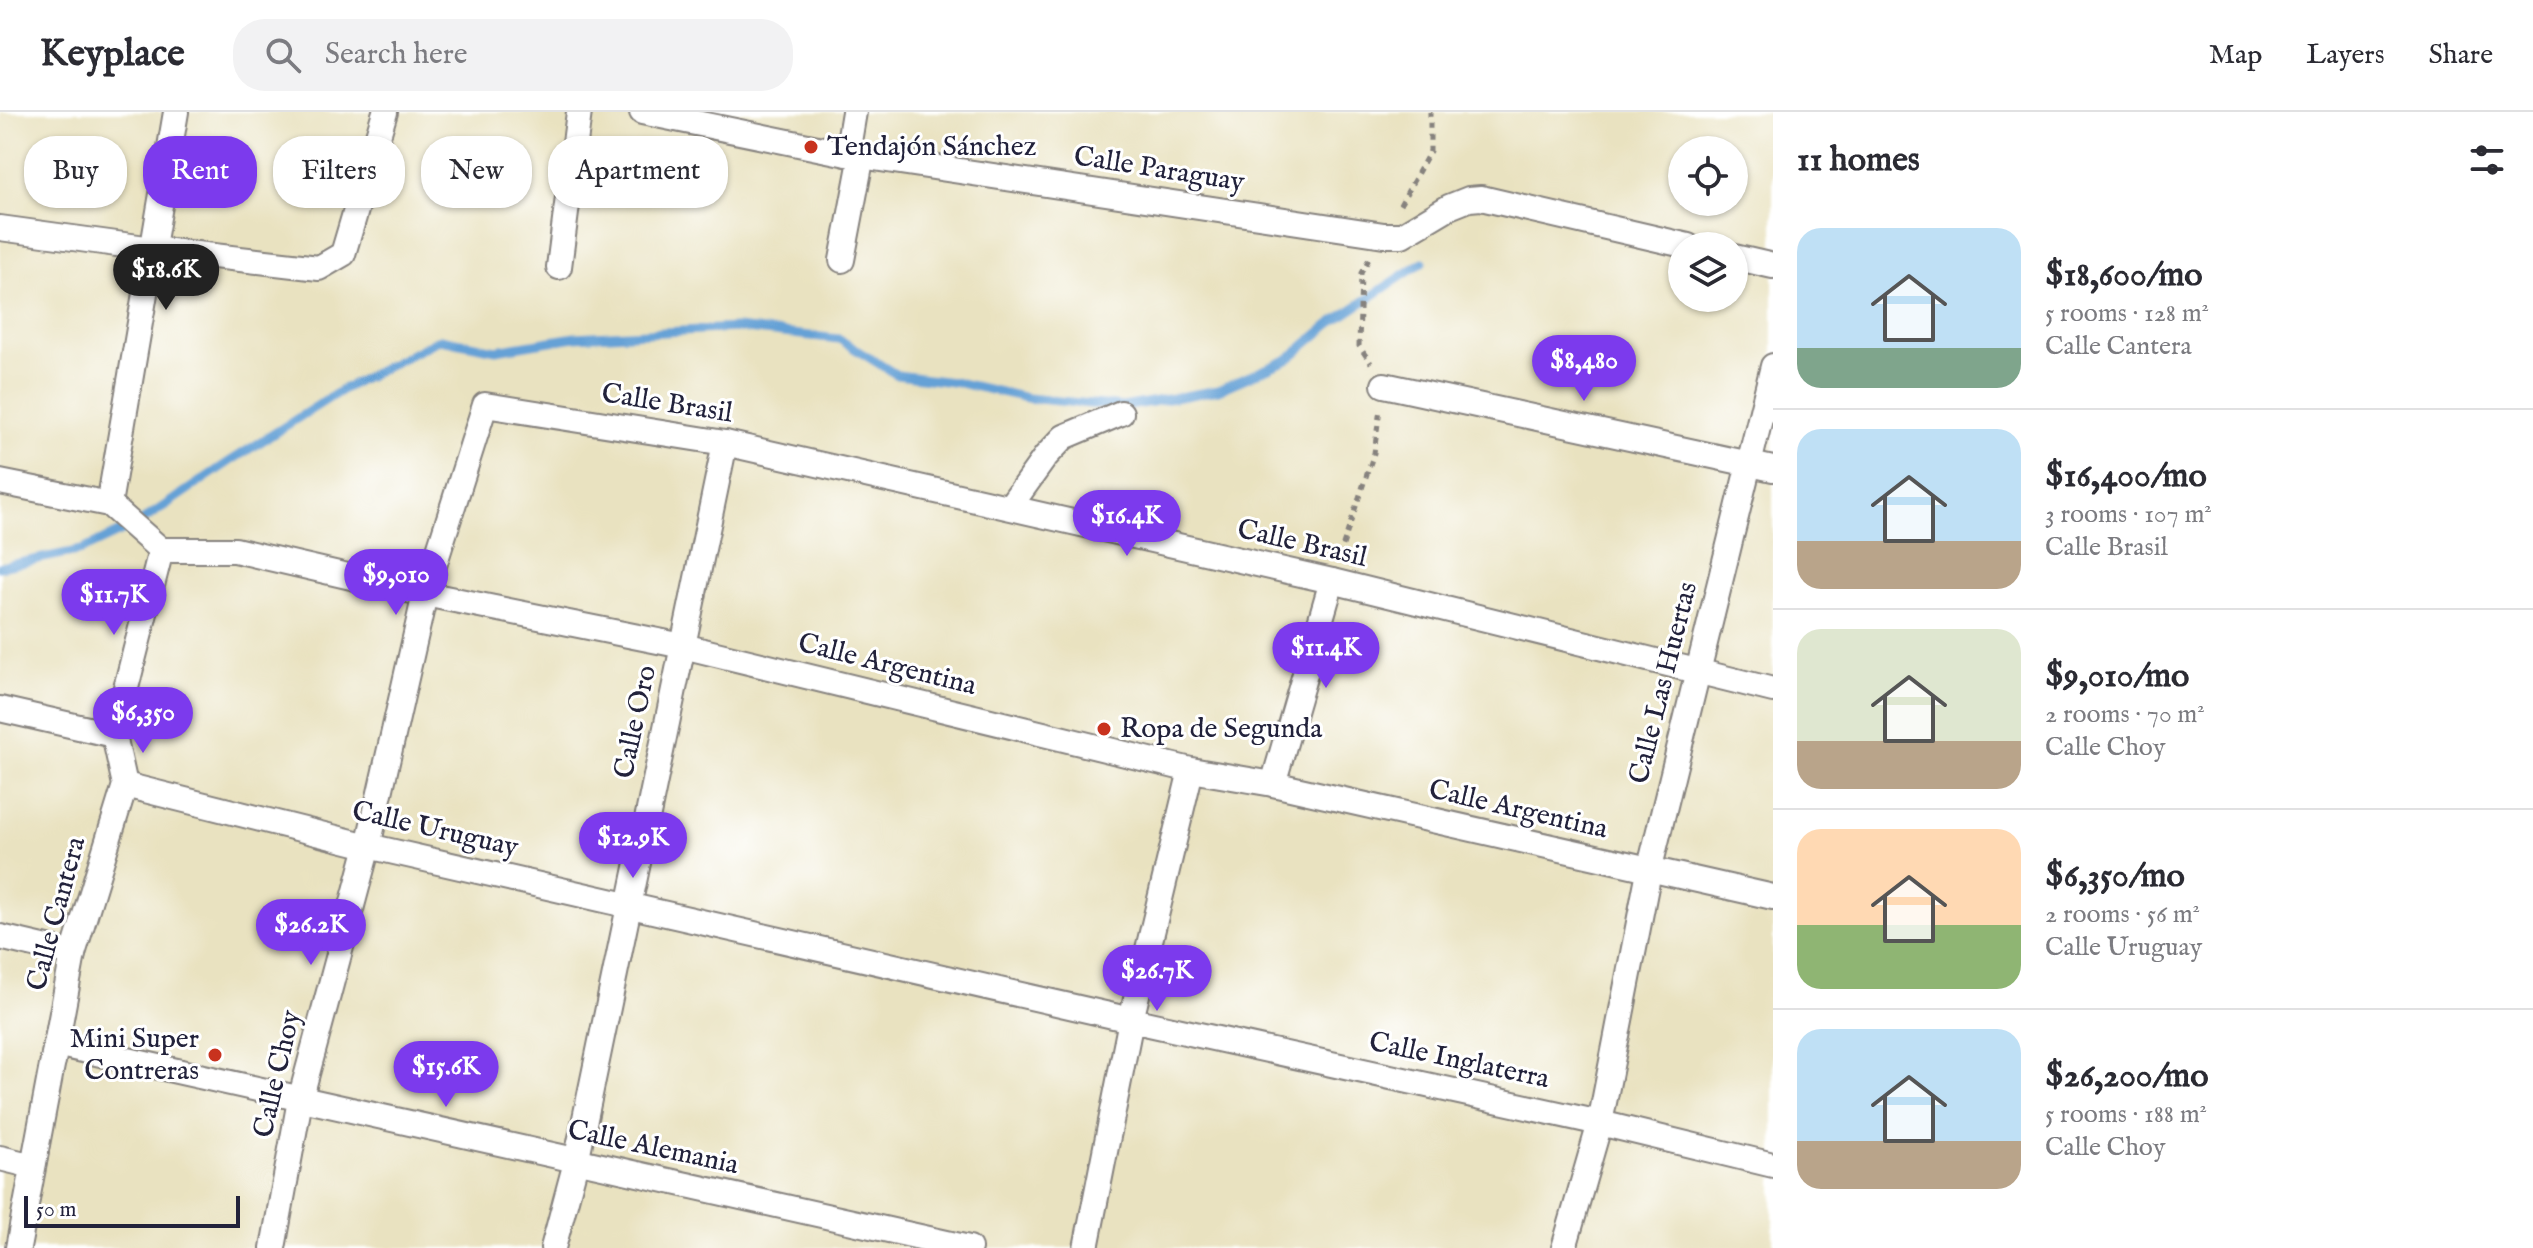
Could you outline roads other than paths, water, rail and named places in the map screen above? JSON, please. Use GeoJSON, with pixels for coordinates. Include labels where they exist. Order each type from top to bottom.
{"type":"FeatureCollection","features":[{"type":"Feature","properties":{"kind":"street"},"geometry":{"type":"LineString","coordinates":[[109,504],[176,112]]}},
{"type":"Feature","properties":{"kind":"street"},"geometry":{"type":"LineString","coordinates":[[0,228],[319,268],[343,254],[385,112]]}},
{"type":"Feature","properties":{"kind":"street"},"geometry":{"type":"LineString","coordinates":[[559,267],[579,112]]}},
{"type":"Feature","properties":{"kind":"street","name":"Calle Paraguay"},"geometry":{"type":"LineString","coordinates":[[642,112],[854,154],[1384,235],[1402,235],[1449,207],[1481,198],[1668,241]]}},
{"type":"Feature","properties":{"kind":"street"},"geometry":{"type":"LineString","coordinates":[[842,260],[854,154],[854,112]]}},
{"type":"Feature","properties":{"kind":"street"},"geometry":{"type":"LineString","coordinates":[[1748,260],[1773,266]]}},
{"type":"Feature","properties":{"kind":"street","name":"Calle Las Huertas"},"geometry":{"type":"LineString","coordinates":[[1564,1248],[1600,1123],[1649,871],[1773,366]]}},
{"type":"Feature","properties":{"kind":"street"},"geometry":{"type":"LineString","coordinates":[[1384,385],[1773,469]]}},
{"type":"Feature","properties":{"kind":"street","name":"Calle Brasil"},"geometry":{"type":"LineString","coordinates":[[485,405],[725,443],[1010,506],[1332,581],[1773,690]]}},
{"type":"Feature","properties":{"kind":"street","name":"Calle Choy"},"geometry":{"type":"LineString","coordinates":[[273,1248],[300,1100],[368,846],[425,594],[485,405]]}},
{"type":"Feature","properties":{"kind":"street"},"geometry":{"type":"LineString","coordinates":[[1010,506],[1046,456],[1064,437],[1121,413]]}},
{"type":"Feature","properties":{"kind":"street","name":"Calle Oro"},"geometry":{"type":"LineString","coordinates":[[553,1248],[576,1162],[725,443]]}},
{"type":"Feature","properties":{"kind":"street"},"geometry":{"type":"LineString","coordinates":[[0,482],[109,504],[161,550],[114,735],[125,785]]}},
{"type":"Feature","properties":{"kind":"street","name":"Calle Argentina"},"geometry":{"type":"LineString","coordinates":[[161,550],[235,550],[425,594],[683,646],[1191,770],[1273,784],[1773,897]]}},
{"type":"Feature","properties":{"kind":"street"},"geometry":{"type":"LineString","coordinates":[[1273,784],[1332,581]]}},
{"type":"Feature","properties":{"kind":"street"},"geometry":{"type":"LineString","coordinates":[[0,709],[114,735]]}},
{"type":"Feature","properties":{"kind":"street"},"geometry":{"type":"LineString","coordinates":[[1086,1248],[1131,1020],[1191,770]]}},
{"type":"Feature","properties":{"kind":"street","name":"Calle Uruguay"},"geometry":{"type":"LineString","coordinates":[[125,785],[368,846],[1131,1020]]}},
{"type":"Feature","properties":{"kind":"street","name":"Calle Cantera"},"geometry":{"type":"LineString","coordinates":[[18,1248],[73,954],[125,785]]}},
{"type":"Feature","properties":{"kind":"street"},"geometry":{"type":"LineString","coordinates":[[0,937],[73,954]]}},
{"type":"Feature","properties":{"kind":"street","name":"Calle Inglaterra"},"geometry":{"type":"LineString","coordinates":[[1131,1020],[1600,1123],[1773,1165]]}},
{"type":"Feature","properties":{"kind":"street"},"geometry":{"type":"LineString","coordinates":[[0,1158],[33,1166],[56,1044]]}},
{"type":"Feature","properties":{"kind":"street","name":"Calle Alemania"},"geometry":{"type":"LineString","coordinates":[[56,1044],[969,1248]]}},
{"type":"Feature","properties":{"kind":"waterway"},"geometry":{"type":"LineString","coordinates":[[0,567],[82,550],[139,523],[345,388],[440,339],[496,350],[575,337],[736,328],[839,339],[897,375],[960,383],[1027,398],[1123,407],[1218,390],[1287,360],[1330,324],[1423,262]]}},
{"type":"Feature","properties":{"kind":"place","name":"Tendajón Sánchez"},"geometry":{"type":"Point","coordinates":[811,147]}},
{"type":"Feature","properties":{"kind":"place","name":"Ropa de Segunda"},"geometry":{"type":"Point","coordinates":[1104,729]}},
{"type":"Feature","properties":{"kind":"place","name":"Mini Super Contreras"},"geometry":{"type":"Point","coordinates":[215,1055]}}]}
